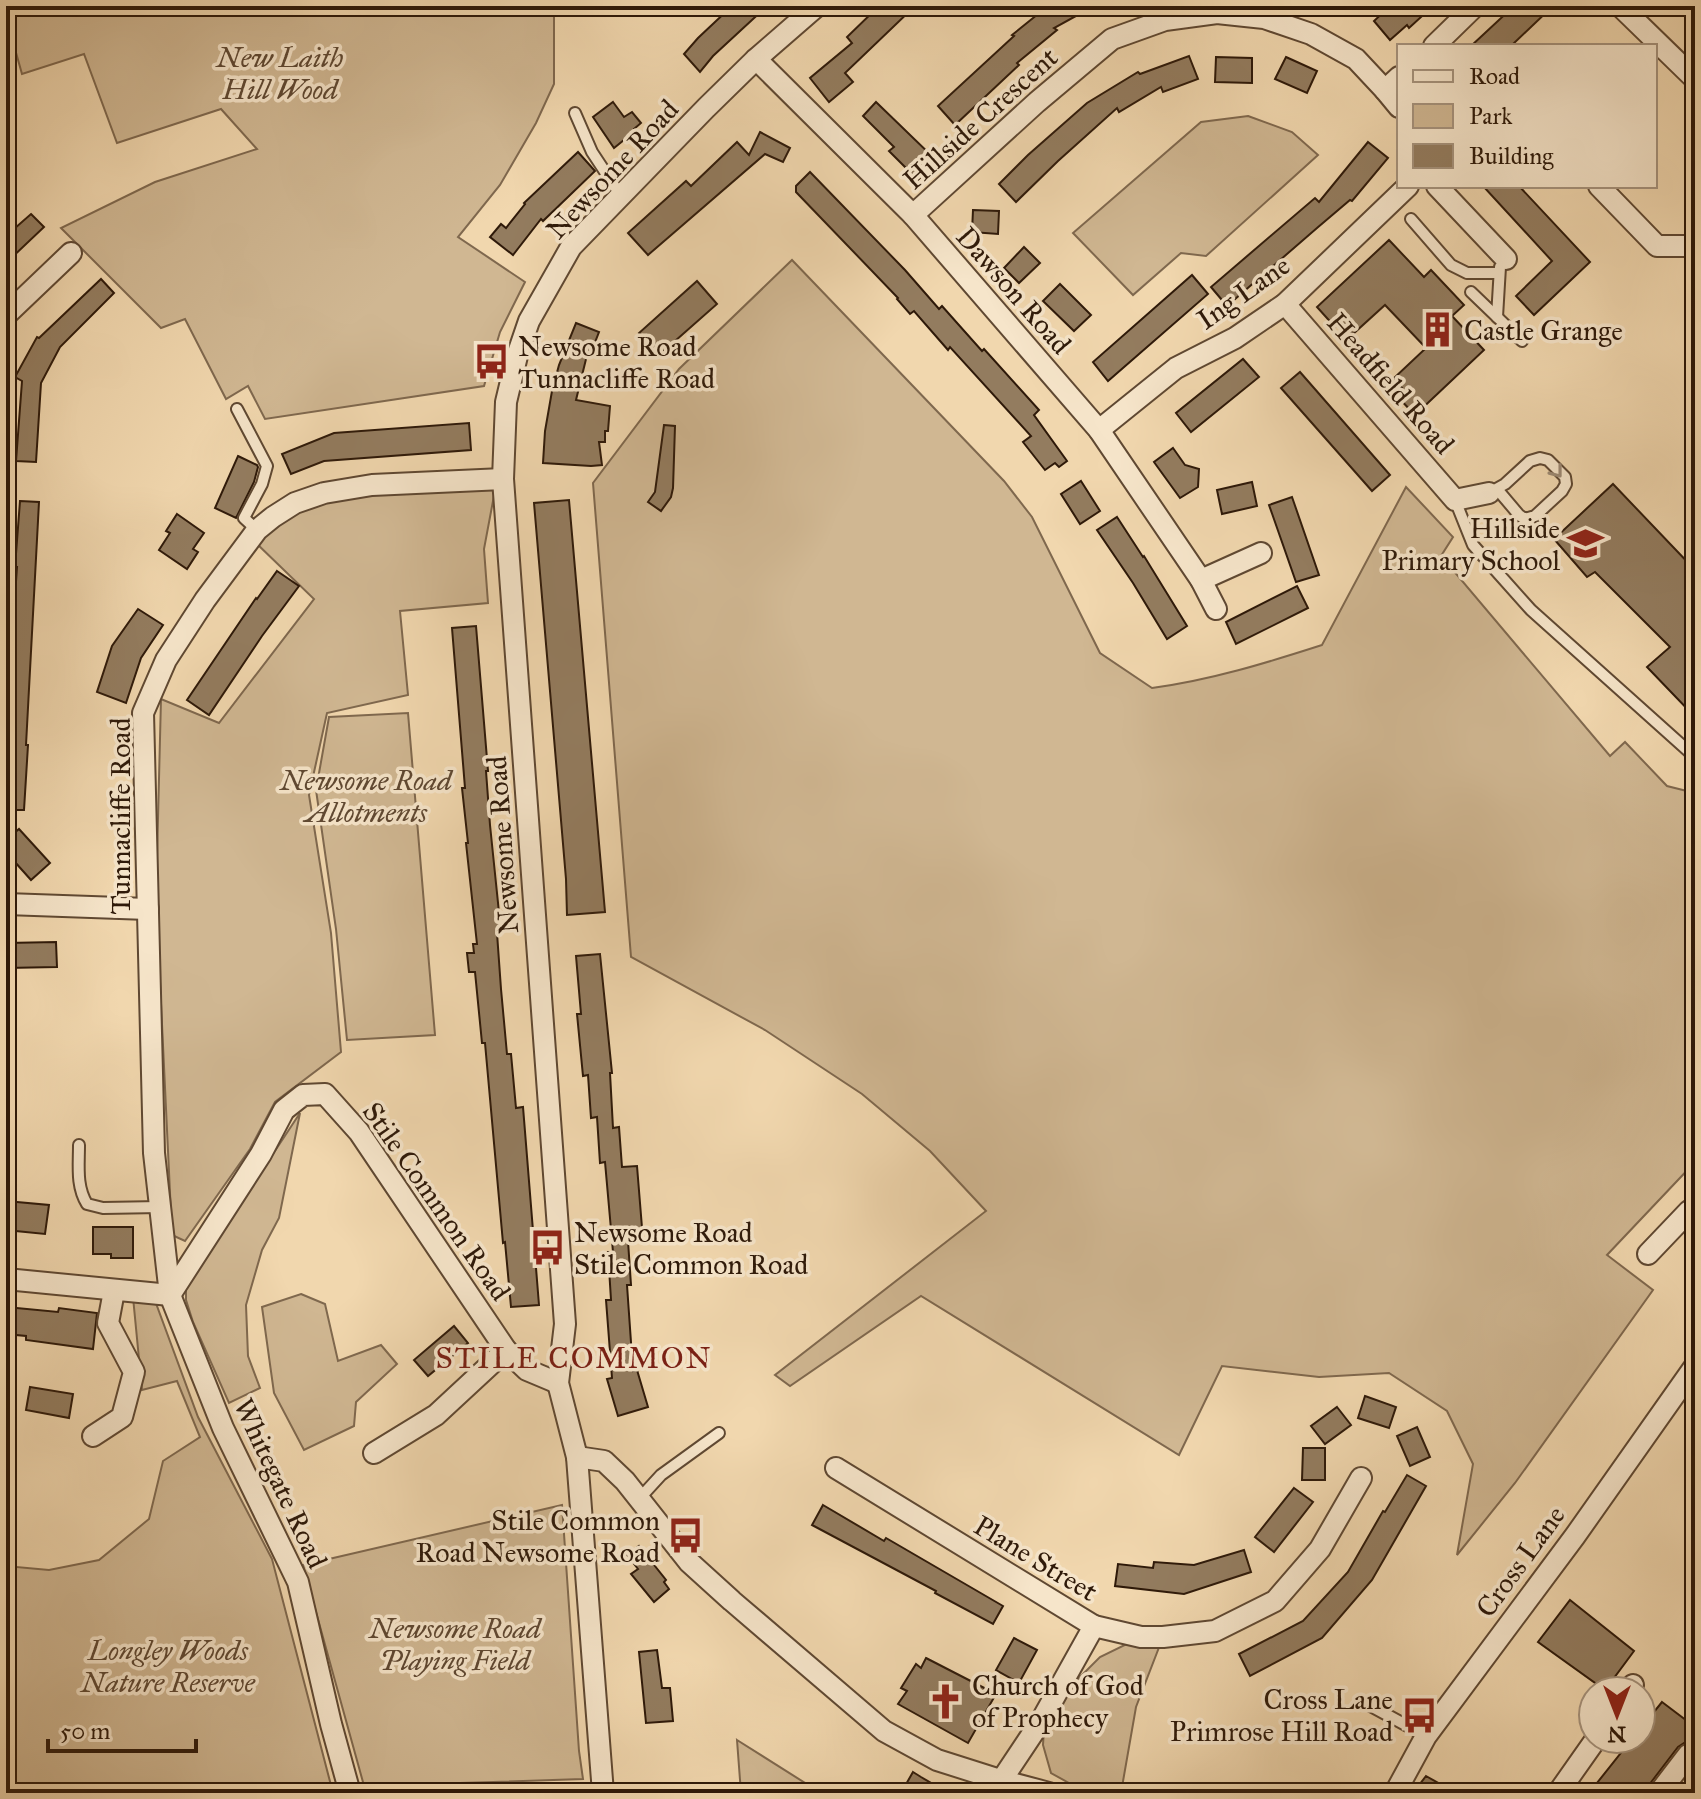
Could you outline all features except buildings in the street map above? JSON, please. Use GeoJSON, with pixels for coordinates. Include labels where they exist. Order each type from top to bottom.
{"type":"FeatureCollection","features":[{"type":"Feature","properties":{"kind":"street","name":"Newsome Road"},"geometry":{"type":"LineString","coordinates":[[603,1793],[577,1457],[558,1383],[565,1324],[503,479],[506,402],[529,321],[571,247],[756,59],[817,6]]}},
{"type":"Feature","properties":{"kind":"street"},"geometry":{"type":"LineString","coordinates":[[1439,44],[1475,6]]}},
{"type":"Feature","properties":{"kind":"street"},"geometry":{"type":"LineString","coordinates":[[1620,6],[1695,79]]}},
{"type":"Feature","properties":{"kind":"street","name":"Hillside Crescent"},"geometry":{"type":"LineString","coordinates":[[913,215],[1037,102],[1112,39],[1165,20],[1217,13],[1264,18],[1311,34],[1392,83]]}},
{"type":"Feature","properties":{"kind":"street","name":"Dawson Road"},"geometry":{"type":"LineString","coordinates":[[756,59],[913,215],[1099,430],[1201,580],[1216,609]]}},
{"type":"Feature","properties":{"kind":"street","name":"Ing Lane"},"geometry":{"type":"LineString","coordinates":[[1099,430],[1176,368],[1235,338],[1285,304],[1406,188]]}},
{"type":"Feature","properties":{"kind":"street"},"geometry":{"type":"LineString","coordinates":[[1439,188],[1502,266]]}},
{"type":"Feature","properties":{"kind":"street"},"geometry":{"type":"LineString","coordinates":[[1601,188],[1657,246],[1695,246]]}},
{"type":"Feature","properties":{"kind":"street"},"geometry":{"type":"LineString","coordinates":[[6,315],[71,253]]}},
{"type":"Feature","properties":{"kind":"street","name":"Headfield Road"},"geometry":{"type":"LineString","coordinates":[[1285,304],[1455,500]]}},
{"type":"Feature","properties":{"kind":"street","name":"Tunnacliffe Road"},"geometry":{"type":"LineString","coordinates":[[170,1295],[154,1153],[143,713],[166,660],[205,600],[257,530],[273,517],[295,503],[324,493],[372,485],[503,479]]}},
{"type":"Feature","properties":{"kind":"street"},"geometry":{"type":"LineString","coordinates":[[1455,500],[1493,491]]}},
{"type":"Feature","properties":{"kind":"street"},"geometry":{"type":"LineString","coordinates":[[1201,580],[1261,553]]}},
{"type":"Feature","properties":{"kind":"street"},"geometry":{"type":"LineString","coordinates":[[6,904],[148,909]]}},
{"type":"Feature","properties":{"kind":"street","name":"Stile Common Road"},"geometry":{"type":"LineString","coordinates":[[170,1295],[261,1154],[284,1110],[303,1095],[325,1094],[359,1132],[506,1350],[527,1370],[558,1383]]}},
{"type":"Feature","properties":{"kind":"street"},"geometry":{"type":"LineString","coordinates":[[1648,1254],[1689,1211],[1695,1216]]}},
{"type":"Feature","properties":{"kind":"street"},"geometry":{"type":"LineString","coordinates":[[6,1279],[170,1295]]}},
{"type":"Feature","properties":{"kind":"street"},"geometry":{"type":"LineString","coordinates":[[93,1436],[122,1417],[134,1372],[108,1323],[114,1291]]}},
{"type":"Feature","properties":{"kind":"street","name":"Whitegate Road"},"geometry":{"type":"LineString","coordinates":[[170,1295],[223,1428],[298,1582],[350,1793]]}},
{"type":"Feature","properties":{"kind":"street"},"geometry":{"type":"LineString","coordinates":[[374,1453],[436,1415],[506,1350]]}},
{"type":"Feature","properties":{"kind":"street","name":"Cross Lane"},"geometry":{"type":"LineString","coordinates":[[1395,1793],[1426,1736],[1575,1536],[1695,1366]]}},
{"type":"Feature","properties":{"kind":"street"},"geometry":{"type":"LineString","coordinates":[[577,1457],[604,1461],[625,1481],[689,1562],[884,1731],[996,1787],[1049,1793]]}},
{"type":"Feature","properties":{"kind":"street","name":"Plane Street"},"geometry":{"type":"LineString","coordinates":[[836,1468],[1094,1626],[1041,1721],[996,1787]]}},
{"type":"Feature","properties":{"kind":"street"},"geometry":{"type":"LineString","coordinates":[[1094,1626],[1141,1637],[1215,1631],[1275,1601],[1320,1549],[1361,1478]]}},
{"type":"Feature","properties":{"kind":"street"},"geometry":{"type":"LineString","coordinates":[[1659,1793],[1688,1755],[1695,1752]]}},
{"type":"Feature","properties":{"kind":"street"},"geometry":{"type":"LineString","coordinates":[[1558,1793],[1585,1755]]}},
{"type":"Feature","properties":{"kind":"lane"},"geometry":{"type":"LineString","coordinates":[[575,113],[592,152],[621,196]]}},
{"type":"Feature","properties":{"kind":"lane"},"geometry":{"type":"LineString","coordinates":[[1411,219],[1451,265],[1467,273],[1502,266],[1497,317]]}},
{"type":"Feature","properties":{"kind":"lane"},"geometry":{"type":"LineString","coordinates":[[1471,292],[1522,341]]}},
{"type":"Feature","properties":{"kind":"lane"},"geometry":{"type":"LineString","coordinates":[[237,409],[267,466],[262,484],[244,518],[257,530]]}},
{"type":"Feature","properties":{"kind":"lane"},"geometry":{"type":"LineString","coordinates":[[1540,458],[1548,460],[1565,477],[1566,484],[1562,491],[1535,516],[1525,519],[1493,491],[1530,461],[1540,458]]}},
{"type":"Feature","properties":{"kind":"lane"},"geometry":{"type":"LineString","coordinates":[[1455,500],[1473,545],[1531,610],[1695,757]]}},
{"type":"Feature","properties":{"kind":"lane"},"geometry":{"type":"LineString","coordinates":[[79,1145],[81,1194],[87,1204],[103,1208],[160,1207]]}},
{"type":"Feature","properties":{"kind":"lane"},"geometry":{"type":"LineString","coordinates":[[639,1499],[661,1475],[719,1433]]}},
{"type":"Feature","properties":{"kind":"lane"},"geometry":{"type":"LineString","coordinates":[[1367,1704],[1426,1736]]}},
{"type":"Feature","properties":{"kind":"green space","name":"New Laith Hill Wood"},"geometry":{"type":"Polygon","coordinates":[[[6,6],[554,6],[554,84],[536,123],[500,185],[458,237],[525,282],[500,332],[484,386],[265,419],[248,386],[226,399],[185,319],[161,328],[61,228],[155,182],[257,149],[221,109],[117,143],[84,54],[22,74],[6,17],[6,6]]]}},
{"type":"Feature","properties":{"kind":"green space"},"geometry":{"type":"Polygon","coordinates":[[[1248,116],[1292,132],[1318,155],[1206,256],[1181,253],[1133,295],[1073,233],[1201,122],[1248,116]]]}},
{"type":"Feature","properties":{"kind":"green space"},"geometry":{"type":"Polygon","coordinates":[[[792,260],[1004,481],[1032,517],[1100,653],[1152,688],[1217,676],[1322,645],[1406,487],[1453,537],[1441,556],[1610,756],[1625,742],[1667,786],[1695,793],[1695,1162],[1607,1255],[1653,1290],[1515,1483],[1457,1555],[1473,1464],[1447,1411],[1389,1373],[1319,1377],[1222,1366],[1179,1455],[921,1296],[790,1386],[775,1375],[986,1211],[930,1151],[862,1094],[765,1030],[631,957],[593,483],[679,369],[792,260]]]}},
{"type":"Feature","properties":{"kind":"green space"},"geometry":{"type":"Polygon","coordinates":[[[496,485],[484,549],[488,603],[400,611],[408,695],[327,713],[309,795],[331,933],[341,1052],[275,1102],[250,1149],[185,1241],[172,1235],[156,898],[161,699],[219,723],[314,599],[254,541],[295,509],[376,490],[496,485]]]}},
{"type":"Feature","properties":{"kind":"green space","name":"Newsome Road Allotments"},"geometry":{"type":"Polygon","coordinates":[[[408,713],[435,1035],[347,1040],[336,929],[316,790],[329,717],[408,713]]]}},
{"type":"Feature","properties":{"kind":"green space"},"geometry":{"type":"Polygon","coordinates":[[[300,1113],[279,1218],[262,1250],[246,1305],[248,1356],[260,1388],[229,1403],[193,1322],[186,1300],[186,1281],[300,1113]]]}},
{"type":"Feature","properties":{"kind":"green space"},"geometry":{"type":"Polygon","coordinates":[[[301,1294],[325,1304],[338,1361],[381,1345],[397,1364],[356,1402],[354,1426],[304,1450],[274,1393],[262,1307],[301,1294]]]}},
{"type":"Feature","properties":{"kind":"green space","name":"Longley Woods Nature Reserve"},"geometry":{"type":"Polygon","coordinates":[[[133,1297],[154,1298],[198,1417],[272,1559],[333,1793],[6,1793],[6,1566],[49,1570],[99,1560],[149,1519],[163,1461],[200,1437],[177,1381],[142,1390],[133,1297]]]}},
{"type":"Feature","properties":{"kind":"green space","name":"Newsome Road Playing Field"},"geometry":{"type":"Polygon","coordinates":[[[562,1505],[583,1779],[461,1783],[461,1793],[366,1793],[303,1565],[562,1505]]]}},
{"type":"Feature","properties":{"kind":"green space"},"geometry":{"type":"Polygon","coordinates":[[[1141,1637],[1163,1637],[1136,1707],[1122,1787],[1069,1783],[1051,1773],[1043,1745],[1045,1712],[1100,1657],[1141,1637]]]}},
{"type":"Feature","properties":{"kind":"green space"},"geometry":{"type":"Polygon","coordinates":[[[737,1740],[821,1793],[741,1793],[737,1740]]]}},
{"type":"Feature","properties":{"kind":"place","name":"Castle Grange"},"geometry":{"type":"Point","coordinates":[1438,330]}},
{"type":"Feature","properties":{"kind":"place","name":"Newsome Road Tunnacliffe Road"},"geometry":{"type":"Point","coordinates":[492,362]}},
{"type":"Feature","properties":{"kind":"place","name":"Hillside Primary School"},"geometry":{"type":"Point","coordinates":[1586,544]}},
{"type":"Feature","properties":{"kind":"place","name":"Newsome Road Stile Common Road"},"geometry":{"type":"Point","coordinates":[548,1248]}},
{"type":"Feature","properties":{"kind":"place","name":"Stile Common Road Newsome Road"},"geometry":{"type":"Point","coordinates":[686,1536]}},
{"type":"Feature","properties":{"kind":"place","name":"Church of God of Prophecy"},"geometry":{"type":"Point","coordinates":[946,1701]}},
{"type":"Feature","properties":{"kind":"place","name":"Cross Lane Primrose Hill Road"},"geometry":{"type":"Point","coordinates":[1419,1715]}},
{"type":"Feature","properties":{"kind":"district","name":"STILE COMMON"},"geometry":{"type":"Point","coordinates":[574,1358]}}]}
